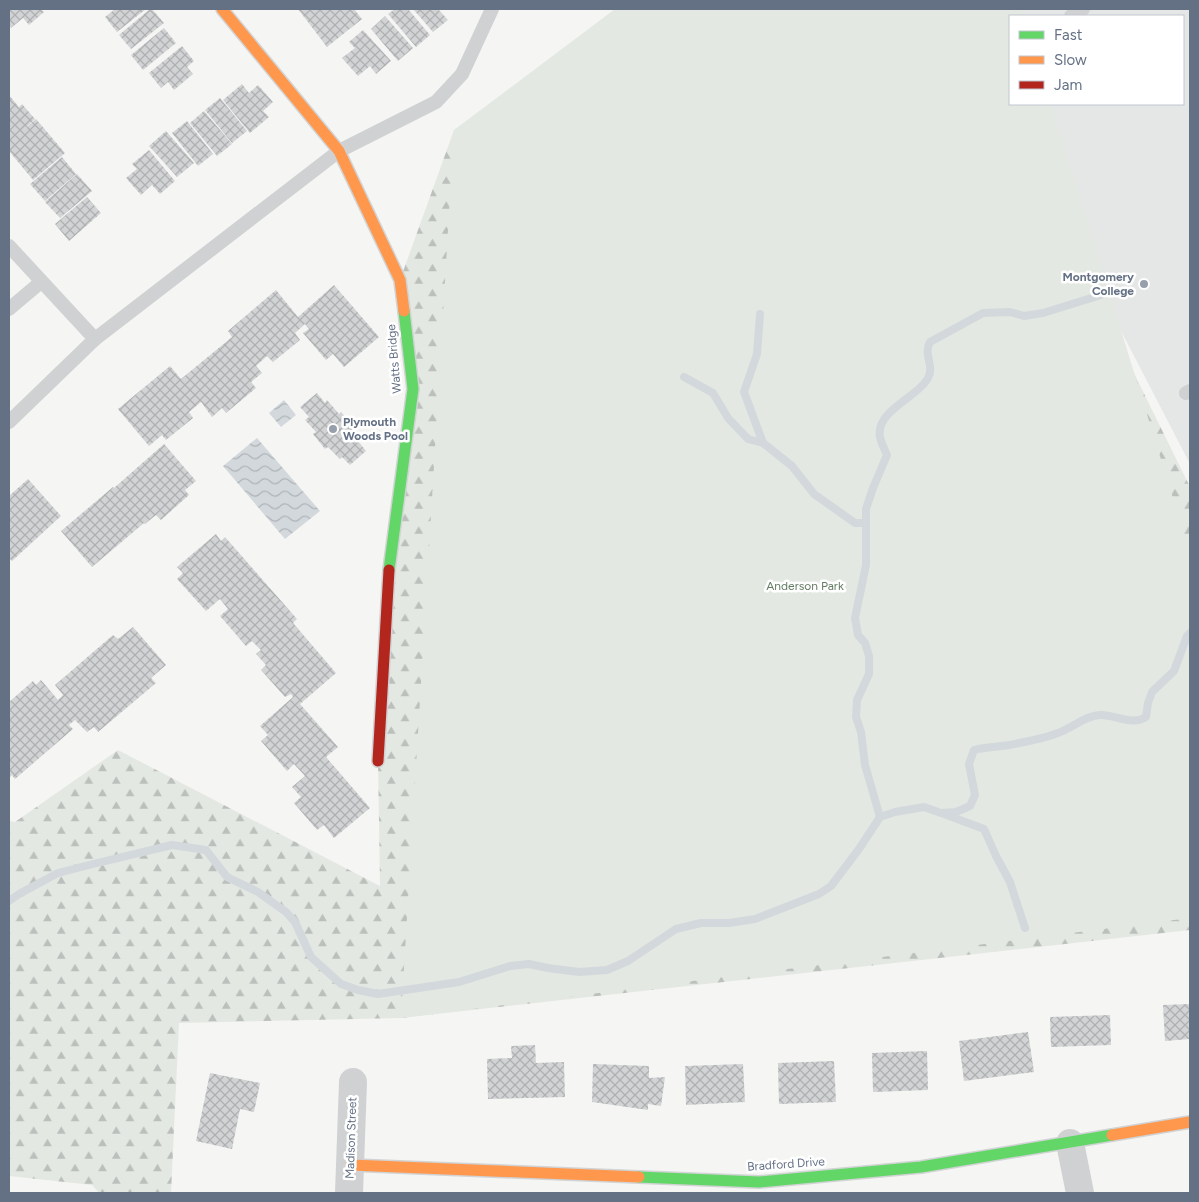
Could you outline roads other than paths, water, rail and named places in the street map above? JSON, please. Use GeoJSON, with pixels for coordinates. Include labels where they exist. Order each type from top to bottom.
{"type":"FeatureCollection","features":[{"type":"Feature","properties":{"kind":"street","name":"Watts Bridge"},"geometry":{"type":"LineString","coordinates":[[222,9],[339,151],[400,280],[413,389],[387,587],[378,761]]}},
{"type":"Feature","properties":{"kind":"street","name":"Madison Street"},"geometry":{"type":"LineString","coordinates":[[349,1193],[353,1082]]}},
{"type":"Feature","properties":{"kind":"street","name":"Bradford Drive"},"geometry":{"type":"LineString","coordinates":[[351,1165],[759,1182],[920,1167],[1190,1122]]}},
{"type":"Feature","properties":{"kind":"street"},"geometry":{"type":"LineString","coordinates":[[1070,1143],[1080,1193]]}},
{"type":"Feature","properties":{"kind":"lane"},"geometry":{"type":"LineString","coordinates":[[9,422],[94,339],[339,151],[436,102],[462,74],[492,9]]}},
{"type":"Feature","properties":{"kind":"lane"},"geometry":{"type":"LineString","coordinates":[[9,246],[94,339]]}},
{"type":"Feature","properties":{"kind":"lane"},"geometry":{"type":"LineString","coordinates":[[9,309],[41,282]]}},
{"type":"Feature","properties":{"kind":"water"},"geometry":{"type":"Polygon","coordinates":[[[284,400],[296,415],[281,427],[269,413],[284,400]]]}},
{"type":"Feature","properties":{"kind":"water"},"geometry":{"type":"Polygon","coordinates":[[[257,438],[320,511],[285,539],[223,466],[257,438]]]}},
{"type":"Feature","properties":{"kind":"waterway"},"geometry":{"type":"LineString","coordinates":[[880,817],[865,765],[861,732],[856,717],[857,700],[869,674],[869,656],[865,643],[858,635],[855,618],[866,565],[866,509],[887,455],[880,437],[880,427],[891,411],[917,391],[929,376],[928,347],[930,342],[983,313],[1010,312],[1024,316],[1043,313],[1101,295]]}},
{"type":"Feature","properties":{"kind":"waterway"},"geometry":{"type":"LineString","coordinates":[[760,314],[757,354],[744,392],[763,443],[792,466],[814,494],[855,523],[866,523]]}},
{"type":"Feature","properties":{"kind":"waterway"},"geometry":{"type":"LineString","coordinates":[[684,377],[713,393],[728,418],[748,439],[763,443]]}},
{"type":"Feature","properties":{"kind":"waterway"},"geometry":{"type":"LineString","coordinates":[[9,901],[58,873],[172,845],[206,850],[227,877],[258,892],[286,912],[295,922],[311,957],[341,984],[358,990],[378,994],[459,982],[510,966],[529,964],[579,972],[607,970],[628,961],[676,929],[701,923],[729,923],[755,919],[819,894],[831,886],[880,817],[895,812],[924,807],[941,813],[956,812],[970,806],[975,795],[969,764],[974,750],[1046,737],[1063,731],[1084,719],[1095,716],[1107,715],[1130,720],[1146,717],[1152,692],[1174,671],[1187,636],[1190,633]]}},
{"type":"Feature","properties":{"kind":"waterway"},"geometry":{"type":"LineString","coordinates":[[944,814],[984,829],[1010,882],[1025,928]]}},
{"type":"Feature","properties":{"kind":"place","name":"Montgomery College"},"geometry":{"type":"Point","coordinates":[1144,284]}},
{"type":"Feature","properties":{"kind":"place","name":"Plymouth Woods Pool"},"geometry":{"type":"Point","coordinates":[333,429]}},
{"type":"Feature","properties":{"kind":"park label","name":"Anderson Park"},"geometry":{"type":"Point","coordinates":[805,586]}}]}
